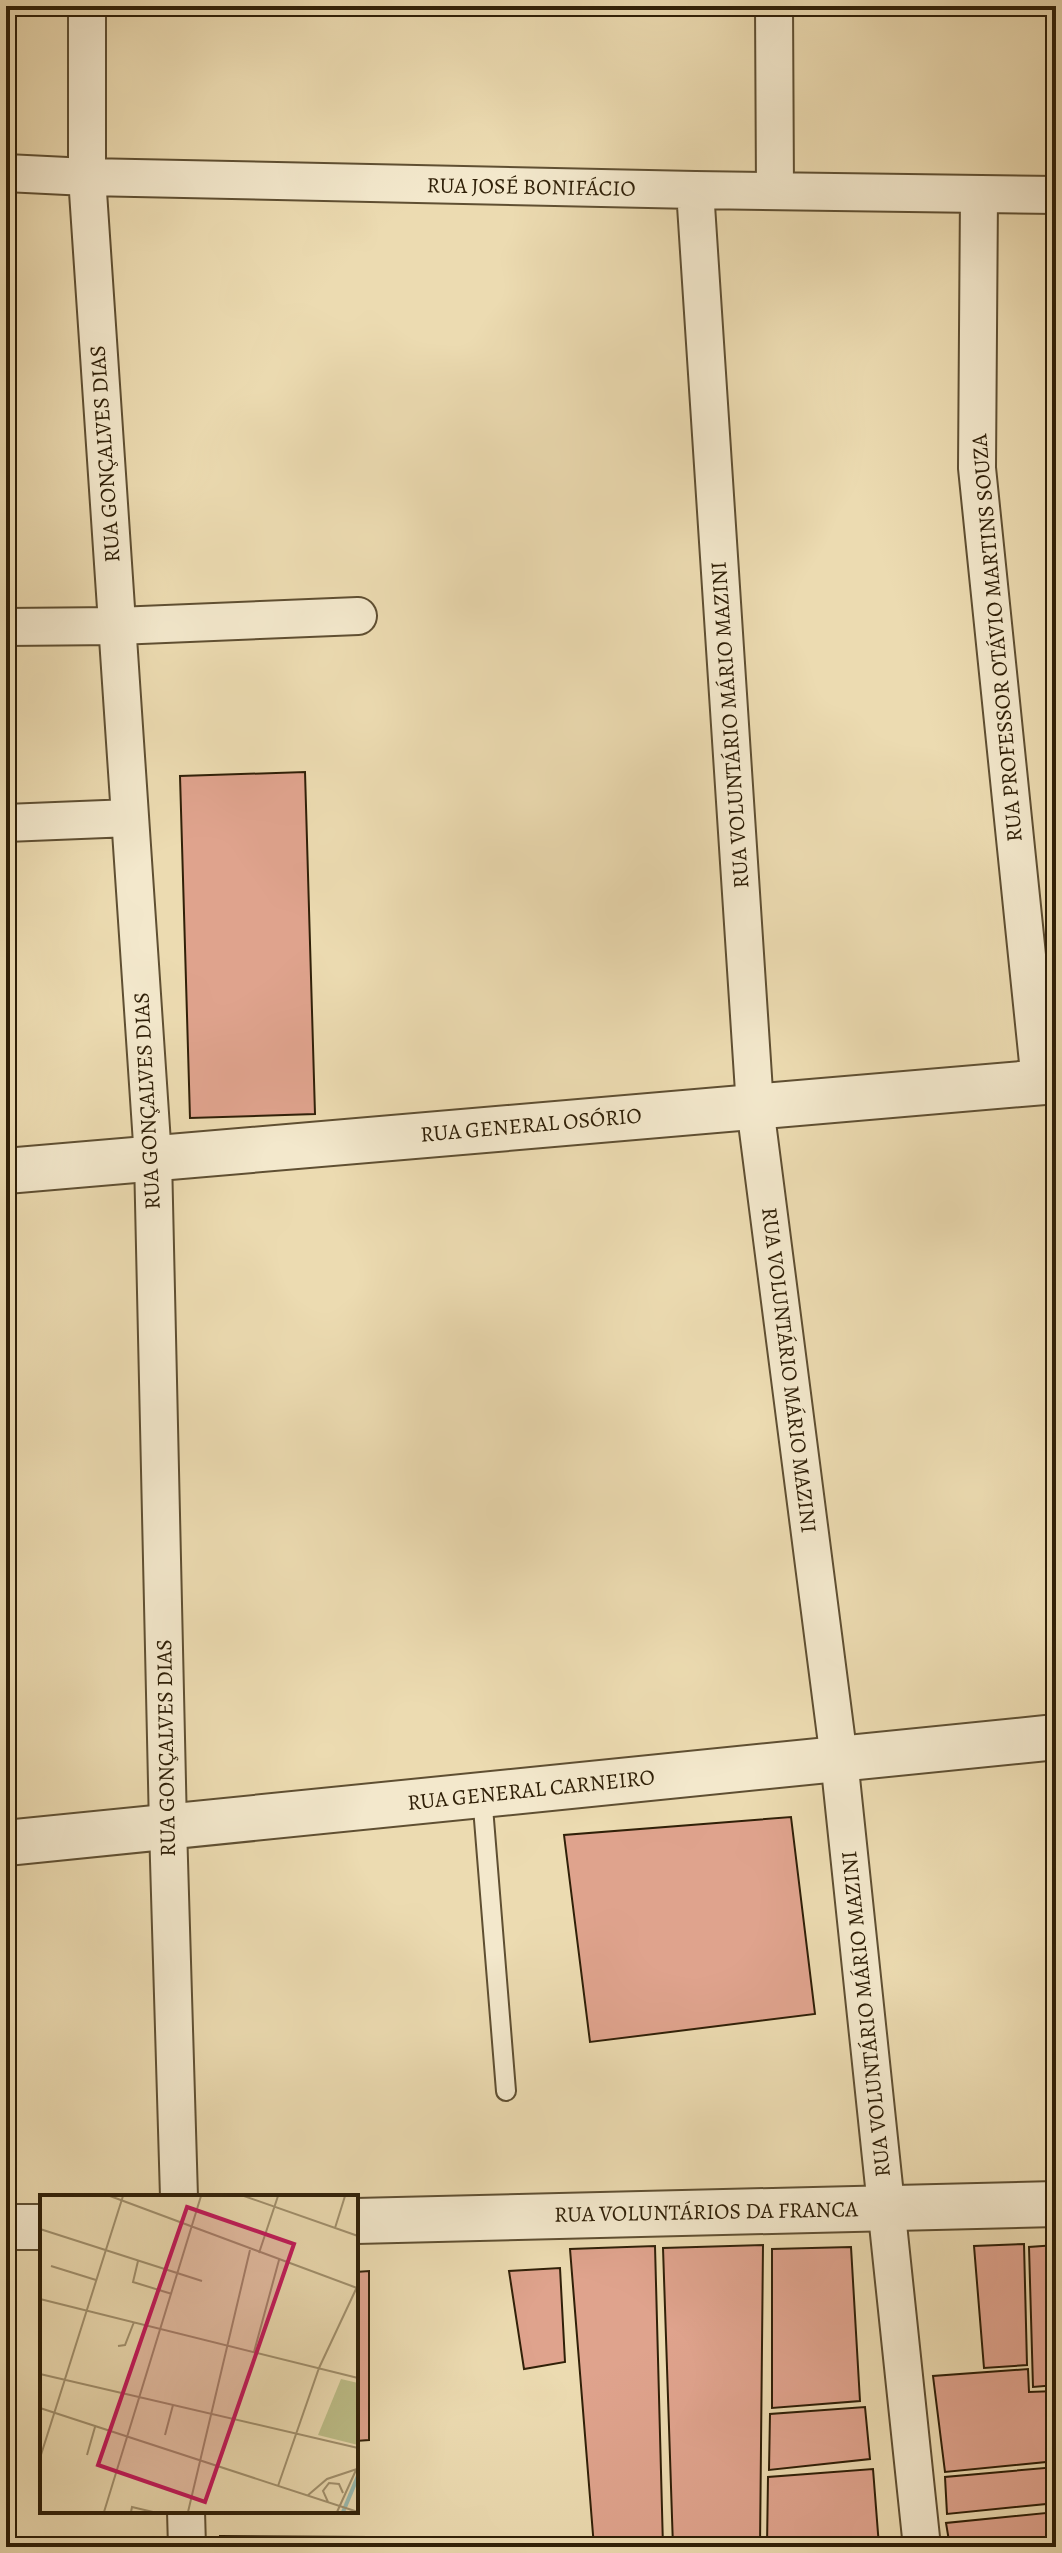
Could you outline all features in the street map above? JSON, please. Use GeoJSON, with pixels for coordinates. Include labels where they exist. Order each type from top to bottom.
{"type":"FeatureCollection","features":[{"type":"Feature","properties":{"kind":"street","name":"RUA GONÇALVES DIAS"},"geometry":{"type":"LineString","coordinates":[[87,6],[87,177],[153,1158],[179,2195]]}},
{"type":"Feature","properties":{"kind":"street"},"geometry":{"type":"LineString","coordinates":[[774,6],[775,191]]}},
{"type":"Feature","properties":{"kind":"street","name":"RUA JOSÉ BONIFÁCIO"},"geometry":{"type":"LineString","coordinates":[[6,173],[695,190],[1056,195]]}},
{"type":"Feature","properties":{"kind":"street","name":"RUA VOLUNTÁRIO MÁRIO MAZINI"},"geometry":{"type":"LineString","coordinates":[[695,190],[755,1107],[839,1759],[922,2547]]}},
{"type":"Feature","properties":{"kind":"street","name":"RUA PROFESSOR OTÁVIO MARTINS SOUZA"},"geometry":{"type":"LineString","coordinates":[[979,194],[977,468],[1048,1081]]}},
{"type":"Feature","properties":{"kind":"street"},"geometry":{"type":"LineString","coordinates":[[6,627],[117,626],[358,616]]}},
{"type":"Feature","properties":{"kind":"street"},"geometry":{"type":"LineString","coordinates":[[6,823],[130,818]]}},
{"type":"Feature","properties":{"kind":"street","name":"RUA GENERAL OSÓRIO"},"geometry":{"type":"LineString","coordinates":[[6,1171],[1048,1081]]}},
{"type":"Feature","properties":{"kind":"street","name":"RUA GENERAL CARNEIRO"},"geometry":{"type":"LineString","coordinates":[[6,1843],[1056,1737]]}},
{"type":"Feature","properties":{"kind":"street","name":"RUA VOLUNTÁRIOS DA FRANCA"},"geometry":{"type":"LineString","coordinates":[[358,2221],[1056,2204]]}},
{"type":"Feature","properties":{"kind":"street"},"geometry":{"type":"LineString","coordinates":[[6,2227],[40,2227]]}},
{"type":"Feature","properties":{"kind":"street"},"geometry":{"type":"LineString","coordinates":[[186,2513],[187,2547]]}},
{"type":"Feature","properties":{"kind":"lane"},"geometry":{"type":"LineString","coordinates":[[482,1795],[506,2091]]}},
{"type":"Feature","properties":{"kind":"building"},"geometry":{"type":"Polygon","coordinates":[[[305,772],[315,1114],[190,1118],[180,776],[305,772]]]}},
{"type":"Feature","properties":{"kind":"building"},"geometry":{"type":"Polygon","coordinates":[[[791,1817],[815,2014],[590,2042],[564,1835],[791,1817]]]}},
{"type":"Feature","properties":{"kind":"building"},"geometry":{"type":"Polygon","coordinates":[[[1024,2244],[1027,2365],[984,2368],[974,2246],[1024,2244]]]}},
{"type":"Feature","properties":{"kind":"building"},"geometry":{"type":"Polygon","coordinates":[[[763,2245],[760,2547],[673,2547],[663,2248],[763,2245]]]}},
{"type":"Feature","properties":{"kind":"building"},"geometry":{"type":"Polygon","coordinates":[[[1056,2245],[1056,2385],[1033,2387],[1029,2247],[1056,2245]]]}},
{"type":"Feature","properties":{"kind":"building"},"geometry":{"type":"Polygon","coordinates":[[[655,2246],[663,2547],[594,2547],[570,2249],[655,2246]]]}},
{"type":"Feature","properties":{"kind":"building"},"geometry":{"type":"Polygon","coordinates":[[[851,2247],[860,2401],[772,2408],[772,2249],[851,2247]]]}},
{"type":"Feature","properties":{"kind":"building"},"geometry":{"type":"Polygon","coordinates":[[[560,2268],[565,2362],[524,2369],[509,2271],[560,2268]]]}},
{"type":"Feature","properties":{"kind":"building"},"geometry":{"type":"Polygon","coordinates":[[[369,2271],[369,2440],[358,2441],[358,2272],[369,2271]]]}},
{"type":"Feature","properties":{"kind":"building"},"geometry":{"type":"Polygon","coordinates":[[[1028,2369],[1029,2392],[1056,2391],[1056,2461],[945,2472],[933,2376],[1028,2369]]]}},
{"type":"Feature","properties":{"kind":"building"},"geometry":{"type":"Polygon","coordinates":[[[865,2407],[870,2459],[769,2470],[770,2414],[865,2407]]]}},
{"type":"Feature","properties":{"kind":"building"},"geometry":{"type":"Polygon","coordinates":[[[1056,2467],[1056,2503],[947,2514],[945,2477],[1056,2467]]]}},
{"type":"Feature","properties":{"kind":"building"},"geometry":{"type":"Polygon","coordinates":[[[873,2469],[879,2546],[767,2547],[768,2477],[873,2469]]]}},
{"type":"Feature","properties":{"kind":"building"},"geometry":{"type":"Polygon","coordinates":[[[1056,2512],[1056,2547],[950,2547],[946,2523],[1056,2512]]]}},
{"type":"Feature","properties":{"kind":"building"},"geometry":{"type":"Polygon","coordinates":[[[220,2536],[368,2537],[368,2547],[220,2547],[220,2536]]]}}]}
